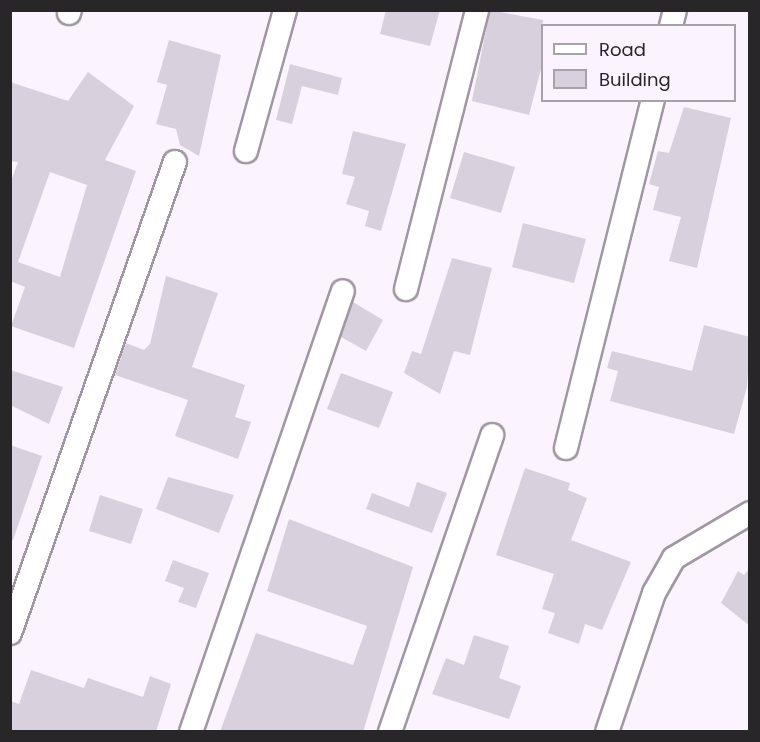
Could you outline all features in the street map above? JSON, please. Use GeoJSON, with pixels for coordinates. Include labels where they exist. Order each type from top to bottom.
{"type":"FeatureCollection","features":[{"type":"Feature","properties":{"kind":"street"},"geometry":{"type":"LineString","coordinates":[[246,150],[285,10]]}},
{"type":"Feature","properties":{"kind":"street"},"geometry":{"type":"LineString","coordinates":[[406,289],[477,10]]}},
{"type":"Feature","properties":{"kind":"street"},"geometry":{"type":"LineString","coordinates":[[566,448],[652,102]]}},
{"type":"Feature","properties":{"kind":"street"},"geometry":{"type":"LineString","coordinates":[[10,633],[175,162]]}},
{"type":"Feature","properties":{"kind":"street"},"geometry":{"type":"LineString","coordinates":[[191,732],[343,291]]}},
{"type":"Feature","properties":{"kind":"street"},"geometry":{"type":"LineString","coordinates":[[390,732],[492,435]]}},
{"type":"Feature","properties":{"kind":"street"},"geometry":{"type":"LineString","coordinates":[[607,732],[654,593],[674,558],[750,513]]}},
{"type":"Feature","properties":{"kind":"building"},"geometry":{"type":"Polygon","coordinates":[[[386,10],[440,10],[430,46],[380,34],[386,10]]]}},
{"type":"Feature","properties":{"kind":"building"},"geometry":{"type":"Polygon","coordinates":[[[490,10],[543,20],[541,24],[541,69],[529,115],[472,101],[490,10]]]}},
{"type":"Feature","properties":{"kind":"building"},"geometry":{"type":"Polygon","coordinates":[[[169,40],[221,55],[199,156],[180,145],[176,129],[156,124],[167,85],[157,82],[169,40]]]}},
{"type":"Feature","properties":{"kind":"building"},"geometry":{"type":"Polygon","coordinates":[[[290,64],[342,78],[338,95],[302,86],[292,124],[276,120],[290,64]]]}},
{"type":"Feature","properties":{"kind":"building"},"geometry":{"type":"Polygon","coordinates":[[[88,72],[134,106],[105,160],[136,171],[74,348],[11,326],[25,287],[10,281],[10,184],[18,162],[10,161],[10,82],[68,101],[88,72]],[[50,172],[18,262],[60,277],[87,185],[50,172]]]}},
{"type":"Feature","properties":{"kind":"building"},"geometry":{"type":"Polygon","coordinates":[[[684,107],[731,118],[697,268],[669,261],[681,217],[653,210],[659,187],[649,184],[658,151],[669,153],[684,107]]]}},
{"type":"Feature","properties":{"kind":"building"},"geometry":{"type":"Polygon","coordinates":[[[353,131],[406,144],[381,231],[365,226],[369,211],[346,204],[355,177],[342,174],[353,131]]]}},
{"type":"Feature","properties":{"kind":"building"},"geometry":{"type":"Polygon","coordinates":[[[464,152],[515,167],[501,213],[450,198],[464,152]]]}},
{"type":"Feature","properties":{"kind":"building"},"geometry":{"type":"Polygon","coordinates":[[[523,223],[586,239],[574,283],[512,267],[523,223]]]}},
{"type":"Feature","properties":{"kind":"building"},"geometry":{"type":"Polygon","coordinates":[[[452,258],[492,268],[470,355],[454,351],[440,394],[404,373],[412,351],[421,354],[452,258]]]}},
{"type":"Feature","properties":{"kind":"building"},"geometry":{"type":"Polygon","coordinates":[[[166,276],[218,293],[192,367],[245,385],[235,417],[251,422],[238,459],[175,436],[188,400],[115,375],[126,343],[144,350],[150,344],[166,276]]]}},
{"type":"Feature","properties":{"kind":"building"},"geometry":{"type":"Polygon","coordinates":[[[353,302],[383,320],[366,351],[341,337],[353,302]]]}},
{"type":"Feature","properties":{"kind":"building"},"geometry":{"type":"Polygon","coordinates":[[[704,325],[750,337],[747,387],[734,434],[610,401],[618,371],[607,368],[612,351],[692,371],[704,325]]]}},
{"type":"Feature","properties":{"kind":"building"},"geometry":{"type":"Polygon","coordinates":[[[10,370],[63,387],[49,424],[10,405],[10,370]]]}},
{"type":"Feature","properties":{"kind":"building"},"geometry":{"type":"Polygon","coordinates":[[[341,373],[393,392],[379,428],[327,409],[341,373]]]}},
{"type":"Feature","properties":{"kind":"building"},"geometry":{"type":"Polygon","coordinates":[[[10,445],[42,456],[13,540],[10,540],[10,445]]]}},
{"type":"Feature","properties":{"kind":"building"},"geometry":{"type":"Polygon","coordinates":[[[525,468],[570,483],[568,490],[587,498],[571,540],[631,562],[602,630],[585,624],[579,644],[548,633],[555,613],[542,609],[554,574],[496,555],[525,468]]]}},
{"type":"Feature","properties":{"kind":"building"},"geometry":{"type":"Polygon","coordinates":[[[168,477],[234,495],[219,533],[156,509],[168,477]]]}},
{"type":"Feature","properties":{"kind":"building"},"geometry":{"type":"Polygon","coordinates":[[[417,482],[447,493],[432,533],[366,509],[372,493],[409,507],[417,482]]]}},
{"type":"Feature","properties":{"kind":"building"},"geometry":{"type":"Polygon","coordinates":[[[100,495],[143,509],[131,544],[89,531],[100,495]]]}},
{"type":"Feature","properties":{"kind":"building"},"geometry":{"type":"Polygon","coordinates":[[[289,519],[413,567],[363,732],[220,732],[256,633],[353,665],[367,626],[267,591],[289,519]]]}},
{"type":"Feature","properties":{"kind":"building"},"geometry":{"type":"Polygon","coordinates":[[[173,560],[209,573],[196,608],[178,602],[184,588],[165,581],[173,560]]]}},
{"type":"Feature","properties":{"kind":"building"},"geometry":{"type":"Polygon","coordinates":[[[750,568],[750,626],[721,603],[738,571],[744,575],[750,568]]]}},
{"type":"Feature","properties":{"kind":"building"},"geometry":{"type":"Polygon","coordinates":[[[474,635],[509,646],[499,678],[521,686],[509,719],[432,694],[446,658],[464,665],[474,635]]]}},
{"type":"Feature","properties":{"kind":"building"},"geometry":{"type":"Polygon","coordinates":[[[31,670],[84,688],[88,678],[143,697],[150,676],[171,684],[156,732],[10,732],[10,701],[19,704],[31,670]]]}}]}
